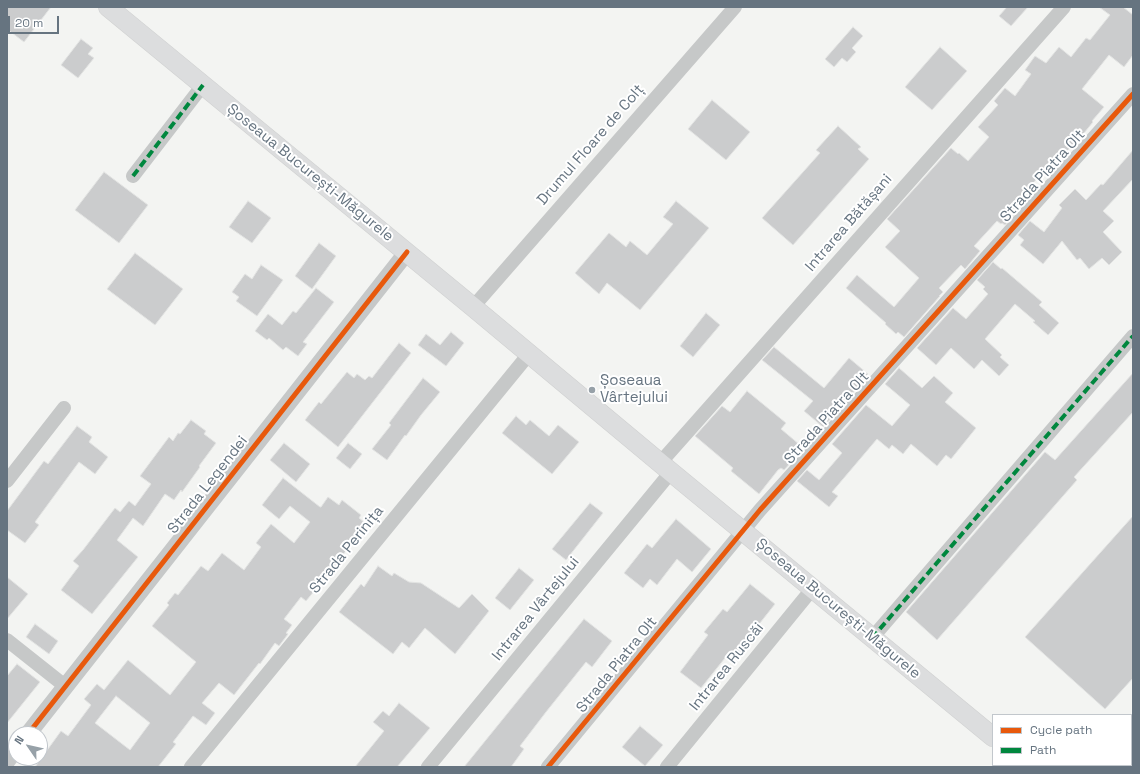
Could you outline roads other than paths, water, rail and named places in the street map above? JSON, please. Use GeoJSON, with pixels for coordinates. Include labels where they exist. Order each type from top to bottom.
{"type":"FeatureCollection","features":[{"type":"Feature","properties":{"kind":"main road","name":"Șoseaua București-Măgurele"},"geometry":{"type":"LineString","coordinates":[[108,7],[474,307],[992,736]]}},
{"type":"Feature","properties":{"kind":"street","name":"Drumul Floare de Colț"},"geometry":{"type":"LineString","coordinates":[[474,307],[735,7]]}},
{"type":"Feature","properties":{"kind":"street","name":"Intrarea Bătășani"},"geometry":{"type":"LineString","coordinates":[[666,467],[1064,7]]}},
{"type":"Feature","properties":{"kind":"street"},"geometry":{"type":"LineString","coordinates":[[133,176],[203,85]]}},
{"type":"Feature","properties":{"kind":"street","name":"Strada Piatra Olt"},"geometry":{"type":"LineString","coordinates":[[548,767],[743,530],[1133,94]]}},
{"type":"Feature","properties":{"kind":"street","name":"Strada Legendei"},"geometry":{"type":"LineString","coordinates":[[34,726],[407,252]]}},
{"type":"Feature","properties":{"kind":"street"},"geometry":{"type":"LineString","coordinates":[[872,638],[1133,336]]}},
{"type":"Feature","properties":{"kind":"street","name":"Strada Perinița"},"geometry":{"type":"LineString","coordinates":[[191,767],[529,354]]}},
{"type":"Feature","properties":{"kind":"street"},"geometry":{"type":"LineString","coordinates":[[7,481],[64,408]]}},
{"type":"Feature","properties":{"kind":"street","name":"Intrarea Vârtejului"},"geometry":{"type":"LineString","coordinates":[[428,767],[666,467]]}},
{"type":"Feature","properties":{"kind":"street","name":"Intrarea Ruscăi"},"geometry":{"type":"LineString","coordinates":[[667,767],[813,588]]}},
{"type":"Feature","properties":{"kind":"street"},"geometry":{"type":"LineString","coordinates":[[7,640],[65,686]]}},
{"type":"Feature","properties":{"kind":"place","name":"Șoseaua Vârtejului"},"geometry":{"type":"Point","coordinates":[592,390]}}]}
